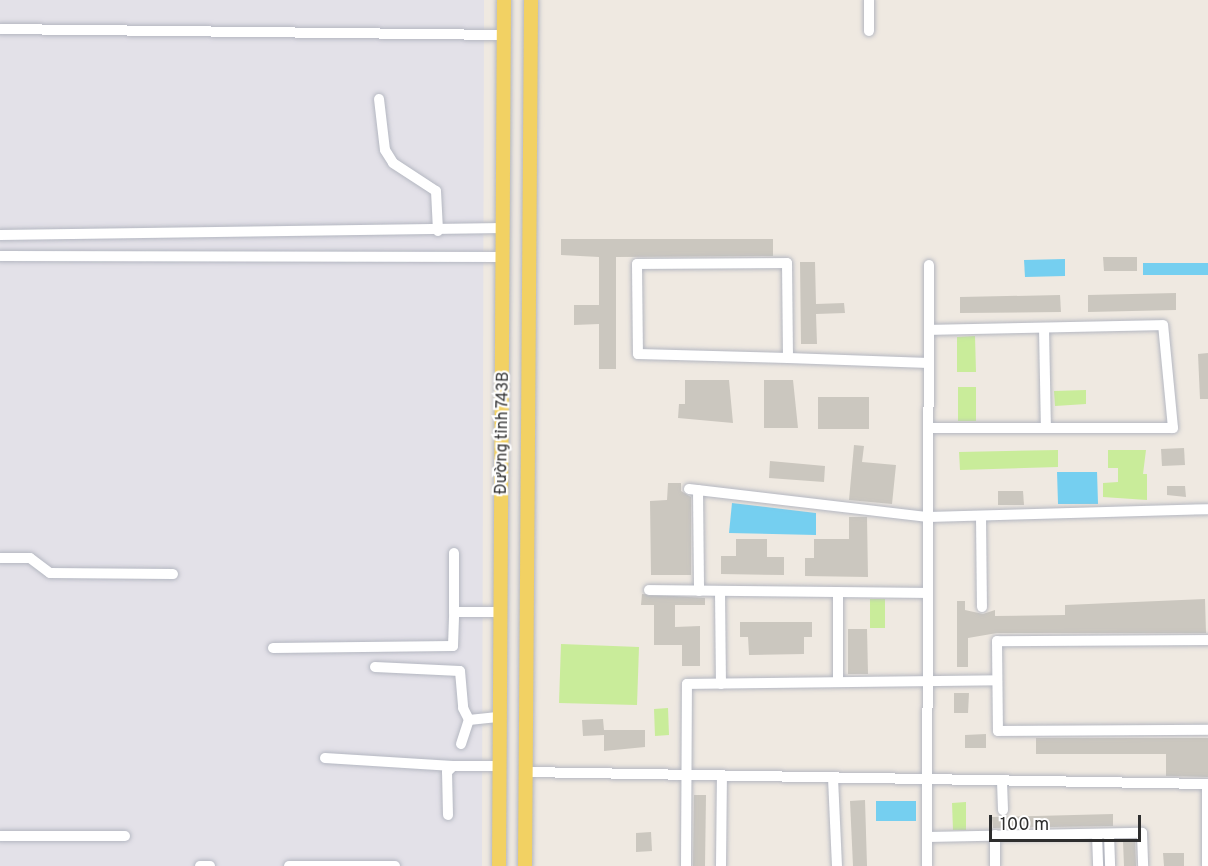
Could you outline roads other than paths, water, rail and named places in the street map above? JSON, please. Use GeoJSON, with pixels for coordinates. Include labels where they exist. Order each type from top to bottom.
{"type":"FeatureCollection","features":[{"type":"Feature","properties":{"kind":"main road","name":"Đường tỉnh 743B"},"geometry":{"type":"LineString","coordinates":[[499,866],[504,0]]}},
{"type":"Feature","properties":{"kind":"main road","name":"Đường tỉnh 743B"},"geometry":{"type":"LineString","coordinates":[[525,866],[531,0]]}},
{"type":"Feature","properties":{"kind":"main road"},"geometry":{"type":"LineString","coordinates":[[500,769],[526,772]]}},
{"type":"Feature","properties":{"kind":"street"},"geometry":{"type":"LineString","coordinates":[[869,0],[869,31]]}},
{"type":"Feature","properties":{"kind":"street"},"geometry":{"type":"LineString","coordinates":[[0,29],[504,35]]}},
{"type":"Feature","properties":{"kind":"street"},"geometry":{"type":"LineString","coordinates":[[379,99],[385,150],[393,163],[436,191],[438,231]]}},
{"type":"Feature","properties":{"kind":"street"},"geometry":{"type":"LineString","coordinates":[[0,235],[189,235],[504,228]]}},
{"type":"Feature","properties":{"kind":"street"},"geometry":{"type":"LineString","coordinates":[[189,235],[190,256]]}},
{"type":"Feature","properties":{"kind":"street"},"geometry":{"type":"LineString","coordinates":[[0,255],[504,256]]}},
{"type":"Feature","properties":{"kind":"street"},"geometry":{"type":"LineString","coordinates":[[788,358],[787,263],[637,264],[638,354],[928,363]]}},
{"type":"Feature","properties":{"kind":"street"},"geometry":{"type":"LineString","coordinates":[[927,866],[928,265]]}},
{"type":"Feature","properties":{"kind":"street"},"geometry":{"type":"LineString","coordinates":[[928,428],[1173,428],[1163,325],[929,330]]}},
{"type":"Feature","properties":{"kind":"street"},"geometry":{"type":"LineString","coordinates":[[1044,328],[1047,428]]}},
{"type":"Feature","properties":{"kind":"street"},"geometry":{"type":"LineString","coordinates":[[699,591],[694,489],[928,518],[1208,509]]}},
{"type":"Feature","properties":{"kind":"street"},"geometry":{"type":"LineString","coordinates":[[981,516],[982,607]]}},
{"type":"Feature","properties":{"kind":"street"},"geometry":{"type":"LineString","coordinates":[[273,648],[453,646],[454,553]]}},
{"type":"Feature","properties":{"kind":"street"},"geometry":{"type":"LineString","coordinates":[[0,558],[30,558],[50,573],[173,574]]}},
{"type":"Feature","properties":{"kind":"street"},"geometry":{"type":"LineString","coordinates":[[649,590],[927,593]]}},
{"type":"Feature","properties":{"kind":"street"},"geometry":{"type":"LineString","coordinates":[[720,591],[721,684]]}},
{"type":"Feature","properties":{"kind":"street"},"geometry":{"type":"LineString","coordinates":[[838,592],[838,682]]}},
{"type":"Feature","properties":{"kind":"street"},"geometry":{"type":"LineString","coordinates":[[454,612],[501,612]]}},
{"type":"Feature","properties":{"kind":"street"},"geometry":{"type":"LineString","coordinates":[[1208,640],[997,641],[998,731],[1208,730]]}},
{"type":"Feature","properties":{"kind":"street"},"geometry":{"type":"LineString","coordinates":[[375,667],[460,671],[463,708],[469,720],[461,744]]}},
{"type":"Feature","properties":{"kind":"street"},"geometry":{"type":"LineString","coordinates":[[686,866],[687,684],[998,680]]}},
{"type":"Feature","properties":{"kind":"street"},"geometry":{"type":"LineString","coordinates":[[469,720],[500,717]]}},
{"type":"Feature","properties":{"kind":"street"},"geometry":{"type":"LineString","coordinates":[[325,758],[500,769]]}},
{"type":"Feature","properties":{"kind":"street"},"geometry":{"type":"LineString","coordinates":[[448,815],[447,772],[453,766]]}},
{"type":"Feature","properties":{"kind":"street"},"geometry":{"type":"LineString","coordinates":[[526,772],[1207,784],[1207,866]]}},
{"type":"Feature","properties":{"kind":"street"},"geometry":{"type":"LineString","coordinates":[[721,866],[722,776]]}},
{"type":"Feature","properties":{"kind":"street"},"geometry":{"type":"LineString","coordinates":[[833,778],[837,866]]}},
{"type":"Feature","properties":{"kind":"street"},"geometry":{"type":"LineString","coordinates":[[1002,781],[1003,810]]}},
{"type":"Feature","properties":{"kind":"street"},"geometry":{"type":"LineString","coordinates":[[927,837],[1142,833],[1143,866]]}},
{"type":"Feature","properties":{"kind":"street"},"geometry":{"type":"LineString","coordinates":[[1098,866],[1103,834]]}},
{"type":"Feature","properties":{"kind":"street"},"geometry":{"type":"LineString","coordinates":[[1103,834],[1110,866]]}},
{"type":"Feature","properties":{"kind":"street"},"geometry":{"type":"LineString","coordinates":[[0,836],[125,836]]}},
{"type":"Feature","properties":{"kind":"street"},"geometry":{"type":"LineString","coordinates":[[995,836],[995,866]]}},
{"type":"Feature","properties":{"kind":"street"},"geometry":{"type":"LineString","coordinates":[[200,866],[210,866]]}},
{"type":"Feature","properties":{"kind":"street"},"geometry":{"type":"LineString","coordinates":[[289,866],[395,866]]}},
{"type":"Feature","properties":{"kind":"water"},"geometry":{"type":"Polygon","coordinates":[[[1065,259],[1065,276],[1025,277],[1024,260],[1065,259]]]}},
{"type":"Feature","properties":{"kind":"water"},"geometry":{"type":"Polygon","coordinates":[[[1143,263],[1208,263],[1208,275],[1143,275],[1143,263]]]}},
{"type":"Feature","properties":{"kind":"water"},"geometry":{"type":"Polygon","coordinates":[[[1057,472],[1097,472],[1098,504],[1058,504],[1057,472]]]}},
{"type":"Feature","properties":{"kind":"water"},"geometry":{"type":"Polygon","coordinates":[[[732,503],[816,513],[816,535],[729,533],[732,503]]]}},
{"type":"Feature","properties":{"kind":"water"},"geometry":{"type":"Polygon","coordinates":[[[876,801],[916,801],[916,821],[876,821],[876,801]]]}}]}
